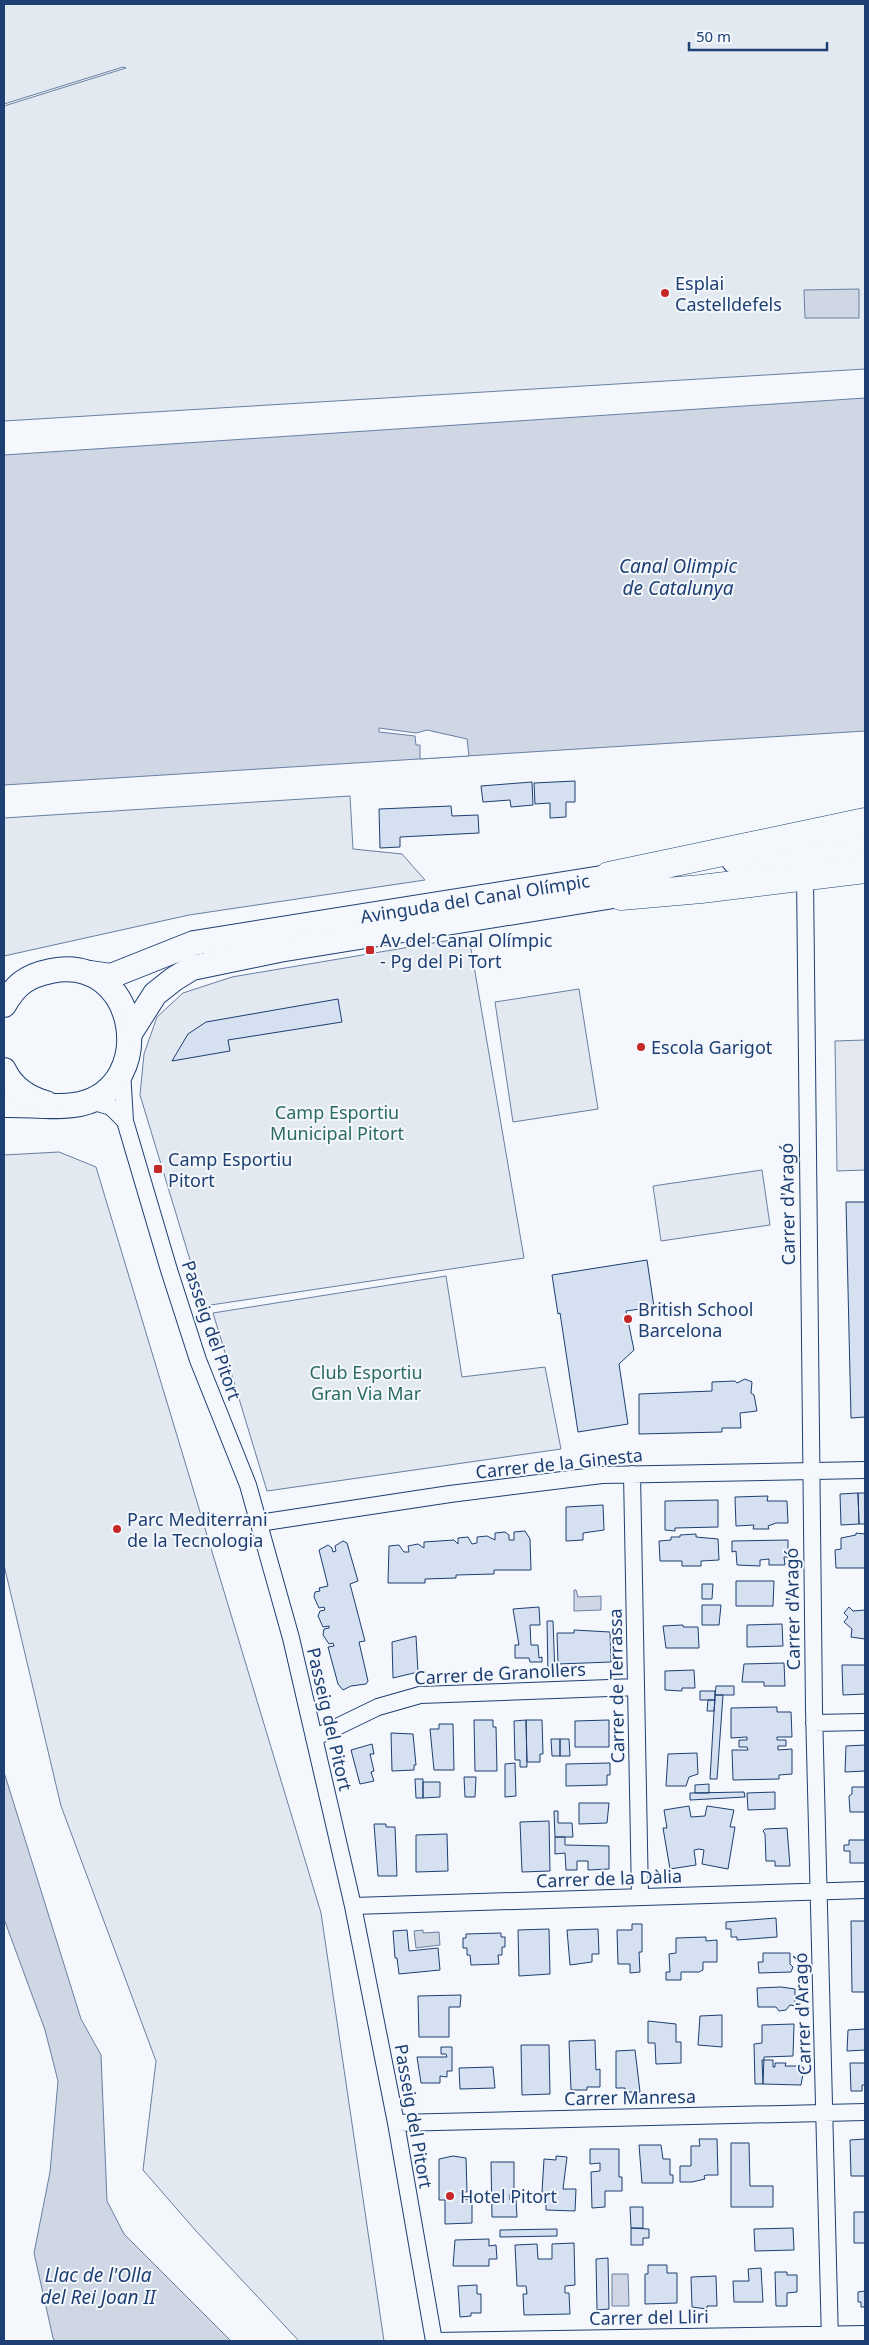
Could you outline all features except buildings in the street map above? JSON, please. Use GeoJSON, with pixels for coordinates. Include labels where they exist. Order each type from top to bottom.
{"type":"FeatureCollection","features":[{"type":"Feature","properties":{"kind":"highway"},"geometry":{"type":"LineString","coordinates":[[615,886],[865,822]]}},
{"type":"Feature","properties":{"kind":"highway"},"geometry":{"type":"LineString","coordinates":[[615,886],[700,890],[865,869]]}},
{"type":"Feature","properties":{"kind":"street","name":"Avinguda del Canal Olímpic"},"geometry":{"type":"LineString","coordinates":[[90,974],[111,976],[194,943],[615,886],[865,846]]}},
{"type":"Feature","properties":{"kind":"street","name":"Avinguda del Canal Olímpic"},"geometry":{"type":"LineString","coordinates":[[129,1035],[156,994],[174,979],[192,968],[615,886],[696,879],[865,855]]}},
{"type":"Feature","properties":{"kind":"street","name":"Carrer d'Aragó"},"geometry":{"type":"LineString","coordinates":[[804,876],[814,1723],[826,2113],[830,2338]]}},
{"type":"Feature","properties":{"kind":"street"},"geometry":{"type":"LineString","coordinates":[[4,1105],[57,1106],[81,1104],[101,1094],[116,1082],[122,1071],[128,1053],[129,1035],[127,1014],[120,998],[110,987],[90,974],[66,968],[33,975],[13,989],[6,999]]}},
{"type":"Feature","properties":{"kind":"street"},"geometry":{"type":"LineString","coordinates":[[4,1070],[8,1078],[19,1090],[35,1100],[57,1106]]}},
{"type":"Feature","properties":{"kind":"street","name":"Passeig del Pitort"},"geometry":{"type":"LineString","coordinates":[[122,1071],[125,1122],[198,1360],[248,1485],[291,1638],[353,1906],[396,2122],[434,2341]]}},
{"type":"Feature","properties":{"kind":"street"},"geometry":{"type":"LineString","coordinates":[[88,1100],[111,1107],[125,1122]]}},
{"type":"Feature","properties":{"kind":"street","name":"Carrer de la Ginesta"},"geometry":{"type":"LineString","coordinates":[[260,1523],[450,1494],[602,1475],[865,1470]]}},
{"type":"Feature","properties":{"kind":"street","name":"Carrer de Terrassa"},"geometry":{"type":"LineString","coordinates":[[632,1474],[640,1897]]}},
{"type":"Feature","properties":{"kind":"street","name":"Carrer de Granollers"},"geometry":{"type":"LineString","coordinates":[[314,1738],[378,1706],[420,1695],[636,1687]]}},
{"type":"Feature","properties":{"kind":"street"},"geometry":{"type":"LineString","coordinates":[[814,1723],[865,1722]]}},
{"type":"Feature","properties":{"kind":"street","name":"Carrer de la Dàlia"},"geometry":{"type":"LineString","coordinates":[[353,1906],[865,1890]]}},
{"type":"Feature","properties":{"kind":"street","name":"Carrer Manresa"},"geometry":{"type":"LineString","coordinates":[[396,2122],[865,2112]]}},
{"type":"Feature","properties":{"kind":"street","name":"Carrer del Lliri"},"geometry":{"type":"LineString","coordinates":[[434,2341],[830,2338],[865,2334]]}},
{"type":"Feature","properties":{"kind":"green space"},"geometry":{"type":"Polygon","coordinates":[[[4,4],[865,4],[865,369],[4,421],[4,106],[126,68],[123,67],[4,104],[4,4]]]}},
{"type":"Feature","properties":{"kind":"green space"},"geometry":{"type":"Polygon","coordinates":[[[350,796],[353,849],[402,854],[425,880],[189,915],[4,956],[4,818],[350,796]]]}},
{"type":"Feature","properties":{"kind":"green space","name":"Camp Esportiu Municipal Pitort"},"geometry":{"type":"Polygon","coordinates":[[[469,937],[524,1258],[204,1306],[140,1095],[144,1054],[157,1017],[183,993],[232,977],[469,937]]]}},
{"type":"Feature","properties":{"kind":"green space"},"geometry":{"type":"Polygon","coordinates":[[[579,989],[598,1109],[513,1122],[495,1002],[579,989]]]}},
{"type":"Feature","properties":{"kind":"green space","name":"Parc Mediterrani de la Tecnologia"},"geometry":{"type":"Polygon","coordinates":[[[59,1152],[96,1167],[321,1913],[384,2341],[299,2341],[196,2231],[143,2170],[156,2061],[61,1806],[4,1565],[4,1155],[59,1152]]]}},
{"type":"Feature","properties":{"kind":"green space"},"geometry":{"type":"Polygon","coordinates":[[[762,1170],[770,1225],[661,1241],[653,1186],[762,1170]]]}},
{"type":"Feature","properties":{"kind":"green space","name":"Club Esportiu Gran Via Mar"},"geometry":{"type":"Polygon","coordinates":[[[446,1276],[462,1377],[545,1367],[561,1449],[267,1491],[213,1313],[446,1276]]]}},
{"type":"Feature","properties":{"kind":"shaded area"},"geometry":{"type":"Polygon","coordinates":[[[865,1040],[865,1170],[837,1171],[835,1041],[865,1040]]]}},
{"type":"Feature","properties":{"kind":"water"},"geometry":{"type":"Polygon","coordinates":[[[859,289],[859,318],[805,318],[804,290],[859,289]]]}},
{"type":"Feature","properties":{"kind":"water","name":"Canal Olimpic de Catalunya"},"geometry":{"type":"Polygon","coordinates":[[[865,398],[865,731],[4,785],[4,455],[865,398]]]}},
{"type":"Feature","properties":{"kind":"water"},"geometry":{"type":"Polygon","coordinates":[[[574,1590],[576,1590],[578,1597],[601,1596],[601,1610],[574,1611],[574,1590]]]}},
{"type":"Feature","properties":{"kind":"water","name":"Llac de l'Olla del Rei Joan II"},"geometry":{"type":"Polygon","coordinates":[[[4,1772],[81,2019],[101,2055],[107,2201],[124,2234],[231,2341],[55,2341],[53,2338],[34,2253],[50,2172],[58,2081],[45,2030],[4,1919],[4,1772]]]}},
{"type":"Feature","properties":{"kind":"water"},"geometry":{"type":"Polygon","coordinates":[[[423,1930],[423,1933],[439,1932],[440,1945],[416,1948],[414,1931],[423,1930]]]}},
{"type":"Feature","properties":{"kind":"water"},"geometry":{"type":"Polygon","coordinates":[[[612,2274],[628,2274],[629,2306],[612,2306],[612,2274]]]}},
{"type":"Feature","properties":{"kind":"pier"},"geometry":{"type":"Polygon","coordinates":[[[379,728],[416,733],[427,730],[467,739],[469,756],[420,759],[420,745],[416,745],[415,736],[379,732],[379,728]]]}},
{"type":"Feature","properties":{"kind":"place","name":"Esplai Castelldefels"},"geometry":{"type":"Point","coordinates":[665,293]}},
{"type":"Feature","properties":{"kind":"place","name":"Av del Canal Olímpic - Pg del Pi Tort"},"geometry":{"type":"Point","coordinates":[370,950]}},
{"type":"Feature","properties":{"kind":"place","name":"Escola Garigot"},"geometry":{"type":"Point","coordinates":[641,1047]}},
{"type":"Feature","properties":{"kind":"place","name":"Camp Esportiu Pitort"},"geometry":{"type":"Point","coordinates":[158,1169]}},
{"type":"Feature","properties":{"kind":"place","name":"British School Barcelona"},"geometry":{"type":"Point","coordinates":[628,1319]}},
{"type":"Feature","properties":{"kind":"place","name":"Parc Mediterrani de la Tecnologia"},"geometry":{"type":"Point","coordinates":[117,1529]}},
{"type":"Feature","properties":{"kind":"place","name":"Hotel Pitort"},"geometry":{"type":"Point","coordinates":[450,2196]}}]}
